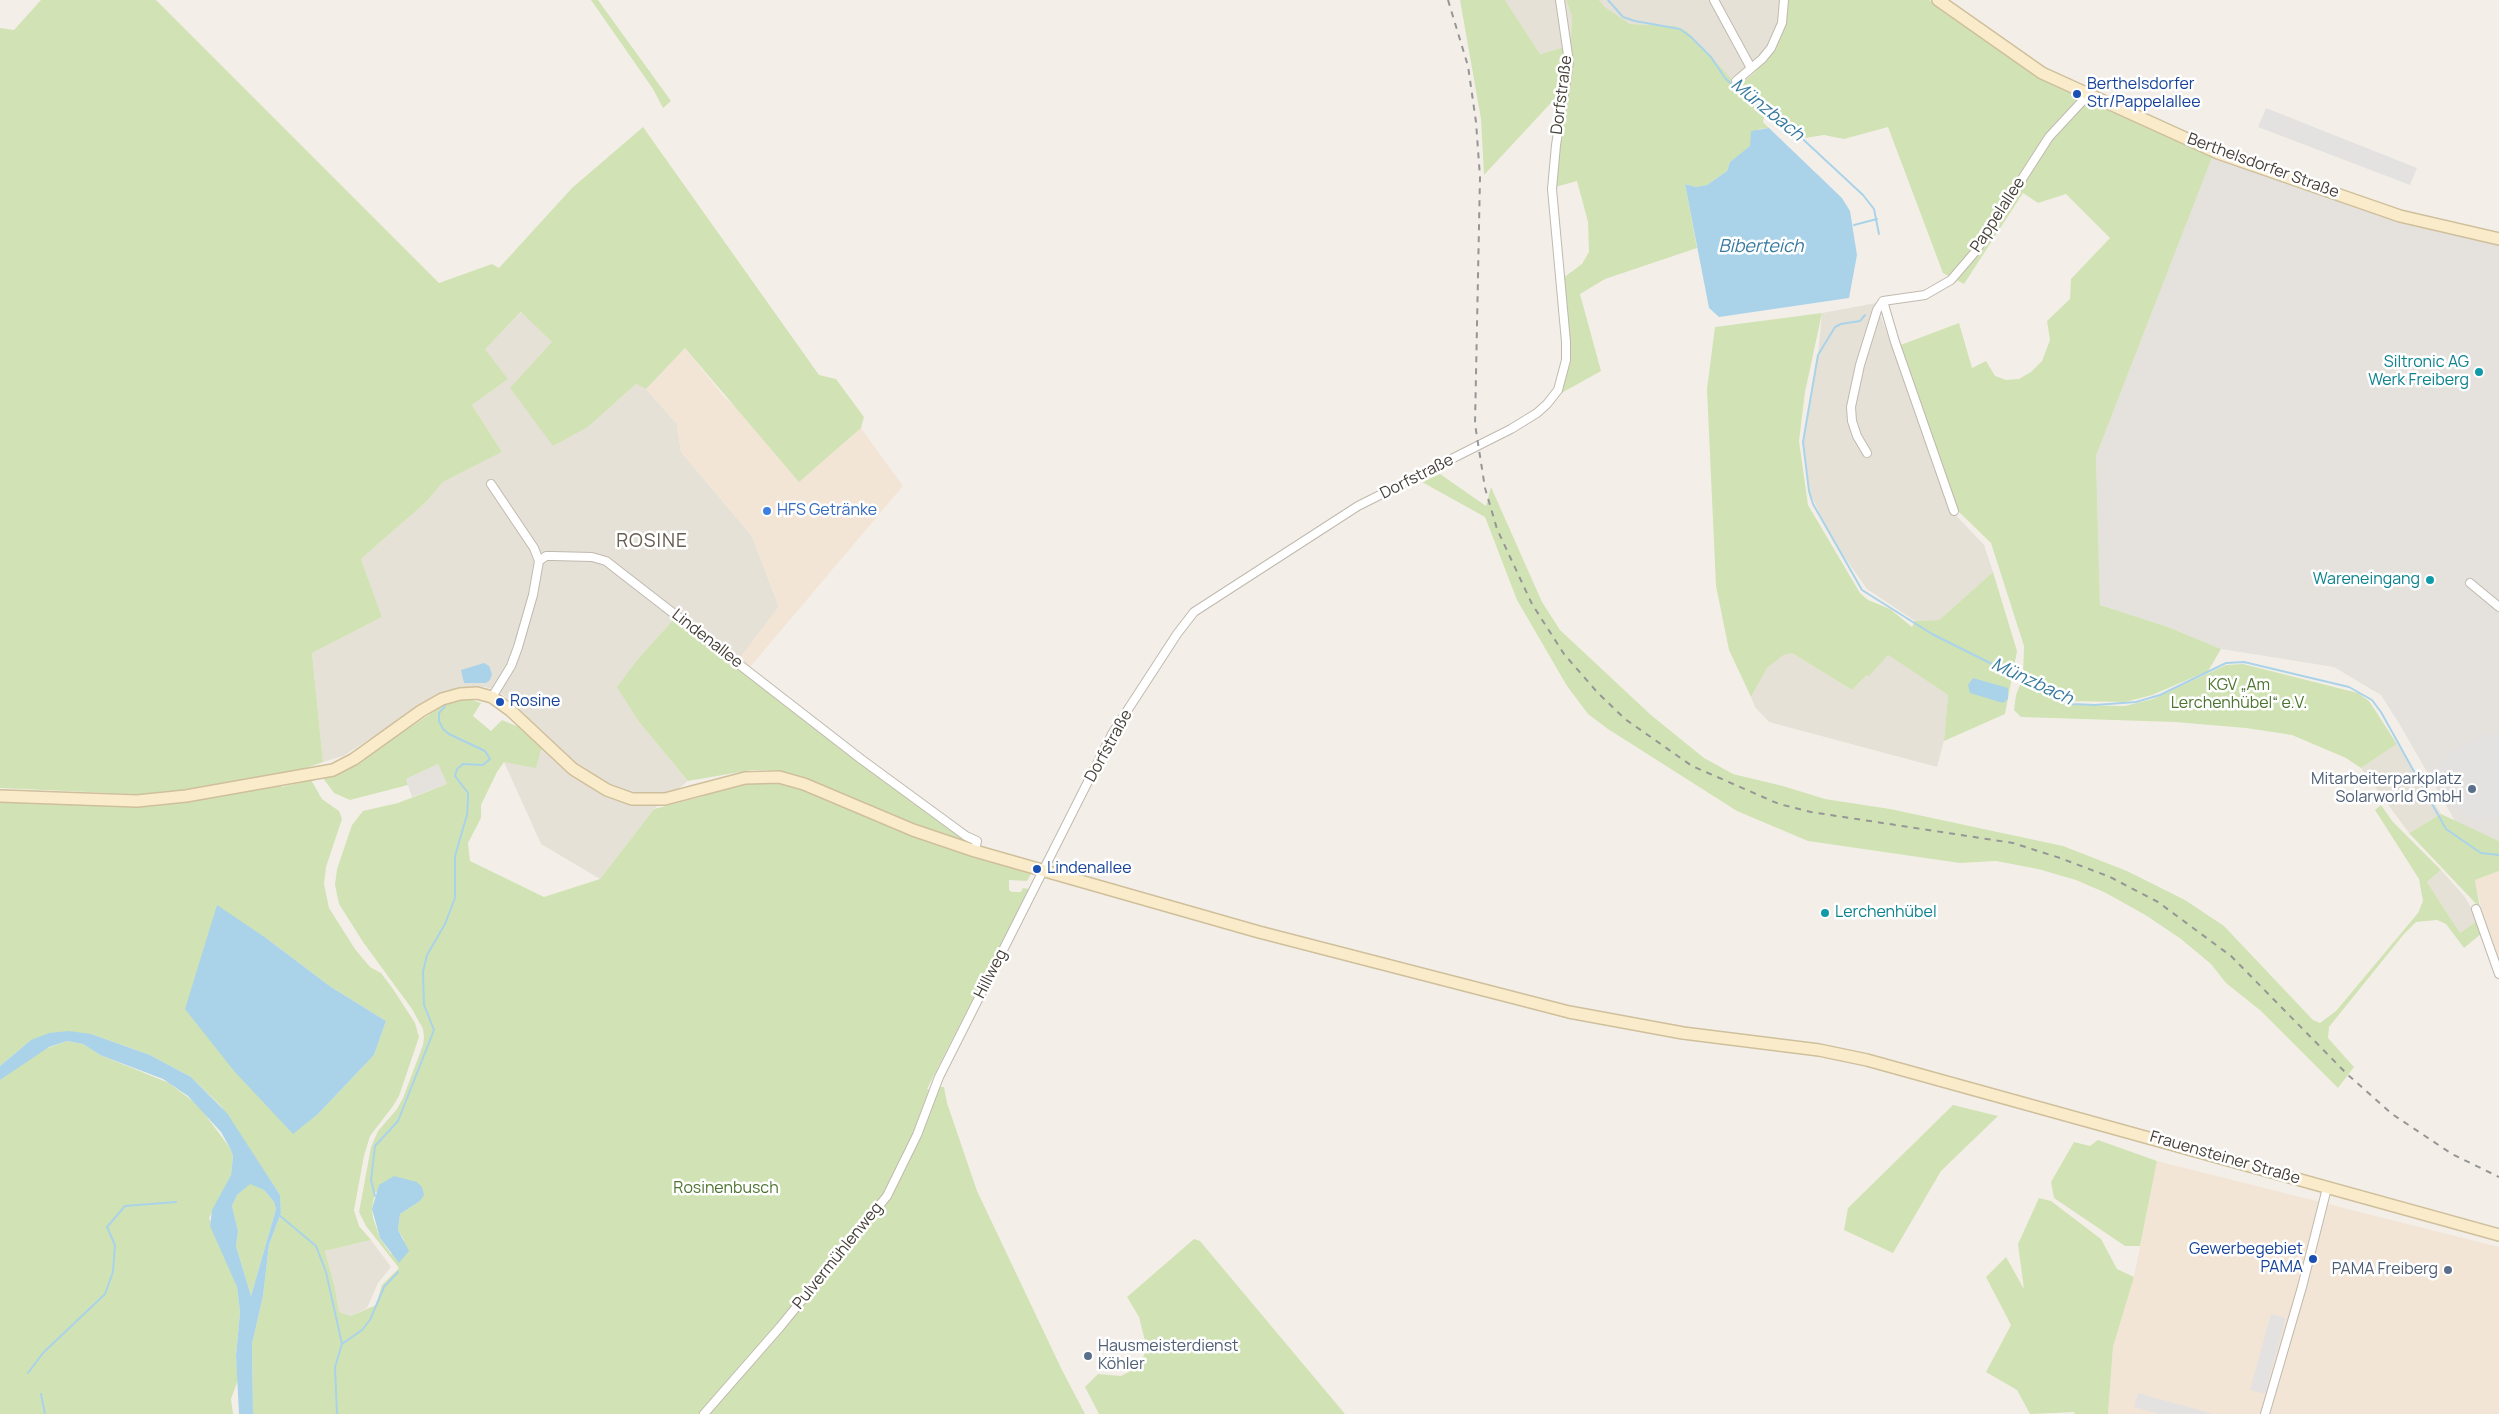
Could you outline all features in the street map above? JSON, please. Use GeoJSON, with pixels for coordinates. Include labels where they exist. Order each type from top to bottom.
{"type":"FeatureCollection","features":[{"type":"Feature","properties":{"kind":"main road","name":"Berthelsdorfer Straße"},"geometry":{"type":"LineString","coordinates":[[1938,0],[2028,64],[2063,84],[2218,153],[2400,216],[2499,239]]}},
{"type":"Feature","properties":{"kind":"main road"},"geometry":{"type":"LineString","coordinates":[[0,796],[137,801],[186,796],[332,770],[354,760],[374,744],[442,699],[470,693],[492,697]]}},
{"type":"Feature","properties":{"kind":"main road","name":"Frauensteiner Straße"},"geometry":{"type":"LineString","coordinates":[[492,697],[510,710],[573,769],[607,790],[632,799],[665,799],[745,778],[779,777],[804,784],[912,830],[975,851],[1259,932],[1570,1012],[1683,1033],[1819,1050],[1867,1060],[2499,1235]]}},
{"type":"Feature","properties":{"kind":"street","name":"Dorfstraße"},"geometry":{"type":"LineString","coordinates":[[1044,871],[1112,734],[1177,634],[1194,612],[1358,506],[1517,425],[1547,404],[1558,390],[1566,360],[1566,342],[1552,189],[1556,145],[1569,62],[1560,0]]}},
{"type":"Feature","properties":{"kind":"street"},"geometry":{"type":"LineString","coordinates":[[1714,0],[1751,68]]}},
{"type":"Feature","properties":{"kind":"street"},"geometry":{"type":"LineString","coordinates":[[1736,81],[1762,59],[1778,36],[1784,0]]}},
{"type":"Feature","properties":{"kind":"street","name":"Pappelallee"},"geometry":{"type":"LineString","coordinates":[[1883,301],[1924,295],[1951,280],[1975,252],[2049,137],[2088,94]]}},
{"type":"Feature","properties":{"kind":"street"},"geometry":{"type":"LineString","coordinates":[[1867,453],[1857,436],[1851,407],[1867,338],[1883,301]]}},
{"type":"Feature","properties":{"kind":"street"},"geometry":{"type":"LineString","coordinates":[[1883,301],[1895,342],[1954,511]]}},
{"type":"Feature","properties":{"kind":"street"},"geometry":{"type":"LineString","coordinates":[[492,484],[534,548],[539,561],[533,595],[518,647],[511,666],[492,697]]}},
{"type":"Feature","properties":{"kind":"street","name":"Lindenallee"},"geometry":{"type":"LineString","coordinates":[[539,561],[546,556],[592,557],[606,561],[861,759],[966,836],[976,841],[975,851]]}},
{"type":"Feature","properties":{"kind":"street"},"geometry":{"type":"LineString","coordinates":[[2470,583],[2499,607]]}},
{"type":"Feature","properties":{"kind":"street","name":"Hillweg"},"geometry":{"type":"LineString","coordinates":[[939,1078],[1044,871]]}},
{"type":"Feature","properties":{"kind":"street"},"geometry":{"type":"LineString","coordinates":[[2476,910],[2499,974]]}},
{"type":"Feature","properties":{"kind":"street","name":"Pulvermühlenweg"},"geometry":{"type":"LineString","coordinates":[[704,1414],[765,1345],[883,1202],[899,1175],[939,1078]]}},
{"type":"Feature","properties":{"kind":"street"},"geometry":{"type":"LineString","coordinates":[[2265,1414],[2302,1287],[2326,1188]]}},
{"type":"Feature","properties":{"kind":"shaded area"},"geometry":{"type":"Polygon","coordinates":[[[1505,0],[1566,0],[1572,17],[1571,38],[1564,47],[1540,54],[1505,0]]]}},
{"type":"Feature","properties":{"kind":"shaded area"},"geometry":{"type":"Polygon","coordinates":[[[1599,0],[1782,0],[1780,22],[1769,47],[1760,57],[1730,79],[1687,31],[1675,26],[1630,24],[1605,7],[1599,0]]]}},
{"type":"Feature","properties":{"kind":"shaded area"},"geometry":{"type":"Polygon","coordinates":[[[2266,108],[2417,168],[2410,185],[2258,127],[2266,108]]]}},
{"type":"Feature","properties":{"kind":"shaded area"},"geometry":{"type":"Polygon","coordinates":[[[2214,152],[2499,242],[2499,841],[2455,821],[2381,695],[2334,667],[2221,649],[2168,627],[2100,605],[2096,456],[2214,152]]]}},
{"type":"Feature","properties":{"kind":"shaded area"},"geometry":{"type":"Polygon","coordinates":[[[1876,303],[1951,510],[1984,545],[1993,572],[1939,620],[1915,621],[1867,589],[1833,541],[1809,491],[1803,442],[1818,355],[1822,313],[1876,303]]]}},
{"type":"Feature","properties":{"kind":"shaded area"},"geometry":{"type":"Polygon","coordinates":[[[522,312],[553,342],[588,427],[636,384],[646,389],[677,424],[681,452],[752,536],[779,607],[734,666],[673,620],[637,660],[618,687],[639,722],[688,781],[654,809],[600,879],[541,844],[504,762],[545,736],[510,700],[496,690],[485,687],[461,688],[435,697],[343,756],[323,762],[312,653],[382,617],[361,559],[425,503],[443,482],[502,452],[472,405],[508,379],[484,349],[522,312]]]}},
{"type":"Feature","properties":{"kind":"shaded area"},"geometry":{"type":"Polygon","coordinates":[[[685,348],[725,398],[814,469],[861,428],[903,486],[750,667],[734,666],[779,606],[752,536],[681,452],[677,424],[646,389],[685,348]]]}},
{"type":"Feature","properties":{"kind":"shaded area"},"geometry":{"type":"Polygon","coordinates":[[[1792,653],[1852,690],[1888,655],[1948,695],[1944,741],[1937,767],[1769,722],[1755,707],[1751,697],[1767,668],[1784,655],[1792,653]]]}},
{"type":"Feature","properties":{"kind":"shaded area","name":"Mitarbeiterparkplatz Solarworld GmbH"},"geometry":{"type":"Polygon","coordinates":[[[2487,732],[2490,736],[2499,734],[2499,816],[2472,822],[2451,804],[2439,773],[2440,760],[2487,732]]]}},
{"type":"Feature","properties":{"kind":"shaded area"},"geometry":{"type":"Polygon","coordinates":[[[2397,744],[2441,814],[2409,833],[2361,768],[2397,744]]]}},
{"type":"Feature","properties":{"kind":"shaded area"},"geometry":{"type":"Polygon","coordinates":[[[438,764],[447,784],[412,797],[406,779],[438,764]]]}},
{"type":"Feature","properties":{"kind":"shaded area"},"geometry":{"type":"Polygon","coordinates":[[[2441,870],[2465,897],[2478,920],[2460,933],[2427,882],[2441,870]]]}},
{"type":"Feature","properties":{"kind":"shaded area"},"geometry":{"type":"Polygon","coordinates":[[[2499,871],[2499,974],[2479,918],[2483,917],[2475,880],[2499,871]]]}},
{"type":"Feature","properties":{"kind":"shaded area"},"geometry":{"type":"Polygon","coordinates":[[[2157,1161],[2499,1247],[2499,1414],[2108,1414],[2113,1347],[2134,1277],[2157,1161]]]}},
{"type":"Feature","properties":{"kind":"shaded area"},"geometry":{"type":"Polygon","coordinates":[[[371,1240],[391,1267],[378,1283],[367,1308],[351,1316],[339,1312],[325,1251],[371,1240]]]}},
{"type":"Feature","properties":{"kind":"shaded area"},"geometry":{"type":"Polygon","coordinates":[[[2271,1314],[2286,1318],[2265,1394],[2250,1390],[2271,1314]]]}},
{"type":"Feature","properties":{"kind":"shaded area"},"geometry":{"type":"Polygon","coordinates":[[[2138,1393],[2214,1414],[2158,1414],[2134,1407],[2138,1393]]]}},
{"type":"Feature","properties":{"kind":"green space"},"geometry":{"type":"Polygon","coordinates":[[[41,0],[156,0],[439,283],[492,264],[499,268],[572,188],[643,127],[819,375],[836,379],[864,417],[861,428],[799,482],[685,348],[646,389],[636,384],[588,427],[553,446],[510,388],[552,342],[521,312],[485,349],[508,379],[472,405],[502,452],[443,482],[425,503],[361,559],[382,617],[312,653],[323,762],[303,769],[155,795],[0,788],[0,28],[14,30],[41,0]]]}},
{"type":"Feature","properties":{"kind":"green space"},"geometry":{"type":"Polygon","coordinates":[[[591,0],[598,0],[671,101],[663,108],[653,89],[591,0]]]}},
{"type":"Feature","properties":{"kind":"green space"},"geometry":{"type":"Polygon","coordinates":[[[1460,0],[1505,0],[1540,54],[1564,47],[1571,38],[1572,17],[1566,0],[1599,0],[1605,7],[1630,24],[1675,26],[1687,31],[1738,86],[1754,73],[1774,49],[1781,36],[1787,0],[1929,0],[2049,82],[2213,155],[2096,456],[2100,605],[2168,627],[2221,649],[2208,671],[2152,695],[2125,702],[2066,701],[2023,678],[2024,646],[1991,543],[1956,509],[1898,346],[1959,323],[1972,368],[1986,361],[1995,376],[2006,380],[2019,379],[2031,372],[2042,361],[2050,340],[2047,321],[2070,299],[2071,279],[2110,238],[2066,194],[2038,203],[2023,193],[1964,284],[1943,273],[1888,127],[1844,139],[1824,135],[1805,138],[1766,109],[1763,122],[1769,128],[1759,129],[1751,146],[1730,162],[1727,171],[1707,185],[1696,187],[1685,184],[1697,248],[1605,279],[1580,294],[1601,371],[1558,395],[1554,387],[1562,359],[1561,316],[1563,278],[1582,264],[1589,252],[1588,222],[1577,181],[1548,189],[1556,117],[1562,91],[1484,175],[1481,119],[1460,0]]]}},
{"type":"Feature","properties":{"kind":"green space"},"geometry":{"type":"Polygon","coordinates":[[[1822,313],[1805,392],[1799,441],[1808,505],[1860,593],[1868,600],[1890,609],[1912,627],[1915,621],[1939,620],[1993,572],[2017,651],[2005,714],[1944,741],[1948,695],[1888,655],[1869,676],[1867,675],[1852,690],[1792,653],[1784,655],[1767,668],[1751,697],[1729,650],[1716,586],[1707,389],[1715,327],[1822,313]]]}},
{"type":"Feature","properties":{"kind":"green space"},"geometry":{"type":"Polygon","coordinates":[[[1440,474],[1486,506],[1491,487],[1542,602],[1560,630],[1651,715],[1704,758],[1733,774],[1783,786],[1825,799],[1890,809],[2063,846],[2127,871],[2185,900],[2224,926],[2313,1020],[2320,1023],[2336,1011],[2418,913],[2423,901],[2419,879],[2375,810],[2381,805],[2393,822],[2441,870],[2427,882],[2460,933],[2478,920],[2482,933],[2464,948],[2446,924],[2437,920],[2416,922],[2404,934],[2329,1027],[2328,1038],[2354,1067],[2338,1088],[2261,1011],[2226,983],[2211,964],[2181,939],[2147,916],[2106,893],[2076,880],[2038,869],[1996,861],[1960,863],[1808,841],[1737,811],[1608,729],[1588,714],[1567,686],[1517,600],[1485,517],[1422,482],[1440,474]]]}},
{"type":"Feature","properties":{"kind":"green space"},"geometry":{"type":"Polygon","coordinates":[[[673,620],[971,845],[906,824],[807,780],[777,770],[752,770],[688,781],[639,722],[617,687],[637,660],[673,620]]]}},
{"type":"Feature","properties":{"kind":"green space","name":"KGV „Am Lerchenhübel“ e.V."},"geometry":{"type":"Polygon","coordinates":[[[2243,664],[2358,693],[2369,701],[2397,744],[2361,768],[2346,758],[2292,735],[2246,728],[2175,722],[2021,717],[2014,710],[2016,695],[2022,680],[2075,705],[2125,706],[2153,699],[2226,665],[2243,664]]]}},
{"type":"Feature","properties":{"kind":"green space","name":"Rosinenbusch"},"geometry":{"type":"Polygon","coordinates":[[[459,699],[481,703],[473,716],[491,731],[502,720],[521,728],[542,746],[536,768],[504,762],[481,805],[481,818],[468,843],[470,861],[544,897],[600,879],[654,809],[701,797],[733,784],[766,780],[796,787],[951,849],[1031,874],[1027,881],[1009,880],[1009,890],[1012,892],[1021,892],[1023,888],[1029,889],[927,1089],[936,1093],[940,1087],[944,1087],[947,1103],[977,1191],[1062,1370],[1085,1414],[253,1414],[252,1344],[263,1296],[269,1245],[281,1213],[280,1195],[221,1106],[191,1077],[150,1055],[91,1034],[31,1040],[0,1066],[0,802],[132,807],[157,806],[279,785],[282,787],[311,780],[322,799],[339,811],[342,819],[326,867],[324,884],[329,908],[355,949],[370,967],[381,973],[393,989],[415,1023],[419,1037],[399,1096],[370,1136],[364,1156],[354,1210],[359,1226],[371,1240],[325,1251],[339,1312],[351,1316],[376,1305],[382,1285],[399,1268],[366,1226],[359,1212],[371,1147],[378,1131],[397,1109],[403,1098],[423,1045],[424,1037],[423,1029],[412,1009],[363,942],[339,904],[335,885],[337,869],[352,825],[363,811],[398,803],[447,784],[438,764],[406,779],[408,785],[350,800],[334,793],[323,778],[325,775],[356,763],[447,703],[459,699]],[[266,938],[293,1133],[318,1114],[374,1055],[386,1021],[331,987],[266,938]],[[375,1192],[372,1209],[373,1218],[380,1238],[391,1254],[404,1240],[398,1230],[400,1214],[420,1201],[375,1192]]]}},
{"type":"Feature","properties":{"kind":"green space"},"geometry":{"type":"Polygon","coordinates":[[[2441,814],[2499,841],[2499,871],[2475,880],[2480,908],[2409,833],[2441,814]]]}},
{"type":"Feature","properties":{"kind":"green space"},"geometry":{"type":"Polygon","coordinates":[[[67,1041],[83,1044],[100,1055],[169,1083],[198,1105],[230,1148],[233,1156],[231,1175],[209,1218],[237,1287],[240,1312],[236,1356],[238,1380],[231,1399],[233,1414],[0,1414],[0,1080],[42,1050],[67,1041]]]}},
{"type":"Feature","properties":{"kind":"green space"},"geometry":{"type":"Polygon","coordinates":[[[1953,1105],[1998,1116],[1941,1171],[1893,1253],[1844,1230],[1848,1208],[1953,1105]]]}},
{"type":"Feature","properties":{"kind":"green space"},"geometry":{"type":"Polygon","coordinates":[[[2098,1140],[2157,1161],[2140,1246],[2125,1246],[2054,1198],[2051,1182],[2074,1142],[2090,1146],[2098,1140]]]}},
{"type":"Feature","properties":{"kind":"green space"},"geometry":{"type":"Polygon","coordinates":[[[250,1183],[264,1190],[274,1202],[276,1209],[251,1296],[236,1246],[238,1231],[232,1206],[237,1195],[250,1183]]]}},
{"type":"Feature","properties":{"kind":"green space"},"geometry":{"type":"Polygon","coordinates":[[[2039,1198],[2051,1201],[2101,1239],[2117,1269],[2134,1277],[2113,1347],[2108,1414],[2074,1414],[2075,1412],[2030,1414],[2017,1390],[1986,1372],[2011,1325],[1986,1277],[2006,1257],[2024,1289],[2018,1244],[2039,1198]]]}},
{"type":"Feature","properties":{"kind":"green space"},"geometry":{"type":"Polygon","coordinates":[[[1194,1239],[1200,1241],[1345,1414],[1099,1414],[1085,1387],[1098,1374],[1121,1376],[1138,1367],[1147,1349],[1139,1317],[1127,1297],[1194,1239]]]}},
{"type":"Feature","properties":{"kind":"water","name":"Biberteich"},"geometry":{"type":"Polygon","coordinates":[[[1769,128],[1842,198],[1850,211],[1857,255],[1849,298],[1719,317],[1709,308],[1685,184],[1696,187],[1707,185],[1727,171],[1730,162],[1750,146],[1751,131],[1769,128]]]}},
{"type":"Feature","properties":{"kind":"water"},"geometry":{"type":"Polygon","coordinates":[[[484,663],[489,666],[492,674],[490,680],[486,683],[464,683],[461,670],[484,663]]]}},
{"type":"Feature","properties":{"kind":"water"},"geometry":{"type":"Polygon","coordinates":[[[1973,678],[2008,688],[2008,699],[2003,703],[1970,693],[1968,685],[1973,678]]]}},
{"type":"Feature","properties":{"kind":"water"},"geometry":{"type":"Polygon","coordinates":[[[217,905],[266,938],[331,987],[386,1021],[374,1055],[318,1114],[293,1134],[234,1071],[185,1009],[217,905]]]}},
{"type":"Feature","properties":{"kind":"water"},"geometry":{"type":"Polygon","coordinates":[[[69,1031],[91,1034],[150,1055],[191,1077],[227,1113],[280,1195],[281,1213],[269,1245],[263,1296],[252,1344],[253,1414],[239,1414],[236,1356],[240,1312],[237,1287],[210,1226],[212,1210],[231,1175],[233,1156],[230,1148],[221,1132],[188,1096],[163,1079],[100,1055],[83,1044],[67,1041],[49,1047],[0,1080],[0,1066],[31,1040],[49,1033],[69,1031]],[[250,1184],[237,1195],[232,1206],[238,1231],[236,1246],[251,1296],[276,1209],[274,1202],[264,1190],[250,1184]]]}},
{"type":"Feature","properties":{"kind":"water"},"geometry":{"type":"Polygon","coordinates":[[[394,1176],[417,1182],[422,1187],[424,1195],[420,1201],[400,1214],[398,1230],[409,1251],[399,1263],[380,1238],[372,1209],[379,1185],[394,1176]]]}},
{"type":"Feature","properties":{"kind":"waterway","name":"Münzbach"},"geometry":{"type":"LineString","coordinates":[[1608,0],[1623,17],[1680,29],[1691,37],[1711,57],[1725,78],[1742,94],[1793,130],[1863,195],[1874,209],[1879,234]]}},
{"type":"Feature","properties":{"kind":"waterway"},"geometry":{"type":"LineString","coordinates":[[1854,225],[1877,219]]}},
{"type":"Feature","properties":{"kind":"waterway","name":"Münzbach"},"geometry":{"type":"LineString","coordinates":[[1865,315],[1860,321],[1841,324],[1835,327],[1818,355],[1803,442],[1809,491],[1813,504],[1862,590],[1932,634],[2072,704],[2095,705],[2136,702],[2160,695],[2226,663],[2244,662],[2349,687],[2372,700],[2381,712],[2446,829],[2481,853],[2499,855]]}},
{"type":"Feature","properties":{"kind":"waterway"},"geometry":{"type":"LineString","coordinates":[[375,1196],[371,1180],[375,1146],[398,1121],[434,1030],[424,1005],[423,972],[427,955],[445,924],[455,898],[455,856],[467,815],[468,799],[468,793],[455,776],[457,769],[463,764],[483,765],[490,759],[485,751],[449,734],[443,729],[439,721],[439,713],[445,706]]}},
{"type":"Feature","properties":{"kind":"waterway"},"geometry":{"type":"LineString","coordinates":[[28,1373],[43,1353],[105,1294],[113,1272],[115,1245],[107,1227],[125,1206],[176,1202]]}},
{"type":"Feature","properties":{"kind":"waterway"},"geometry":{"type":"LineString","coordinates":[[279,1215],[316,1246],[326,1272],[342,1344],[335,1367],[337,1414]]}},
{"type":"Feature","properties":{"kind":"waterway"},"geometry":{"type":"LineString","coordinates":[[342,1344],[362,1330],[370,1320],[384,1287],[398,1272]]}},
{"type":"Feature","properties":{"kind":"waterway"},"geometry":{"type":"LineString","coordinates":[[41,1394],[45,1414]]}},
{"type":"Feature","properties":{"kind":"railway"},"geometry":{"type":"LineString","coordinates":[[1448,0],[1468,66],[1476,122],[1480,177],[1475,424],[1485,488],[1497,529],[1532,604],[1564,654],[1597,692],[1625,719],[1692,766],[1779,804],[1811,812],[2013,843],[2110,877],[2158,902],[2231,956],[2347,1074],[2392,1114],[2452,1154],[2499,1177]]}},
{"type":"Feature","properties":{"kind":"place","name":"Berthelsdorfer Str/Pappelallee"},"geometry":{"type":"Point","coordinates":[2077,94]}},
{"type":"Feature","properties":{"kind":"place","name":"Siltronic AG Werk Freiberg"},"geometry":{"type":"Point","coordinates":[2479,372]}},
{"type":"Feature","properties":{"kind":"place","name":"HFS Getränke"},"geometry":{"type":"Point","coordinates":[767,511]}},
{"type":"Feature","properties":{"kind":"place","name":"Wareneingang"},"geometry":{"type":"Point","coordinates":[2430,580]}},
{"type":"Feature","properties":{"kind":"place","name":"Rosine"},"geometry":{"type":"Point","coordinates":[500,702]}},
{"type":"Feature","properties":{"kind":"place","name":"Mitarbeiterparkplatz Solarworld GmbH"},"geometry":{"type":"Point","coordinates":[2472,789]}},
{"type":"Feature","properties":{"kind":"place","name":"Lindenallee"},"geometry":{"type":"Point","coordinates":[1037,869]}},
{"type":"Feature","properties":{"kind":"place","name":"Lerchenhübel"},"geometry":{"type":"Point","coordinates":[1825,913]}},
{"type":"Feature","properties":{"kind":"place","name":"Gewerbegebiet PAMA"},"geometry":{"type":"Point","coordinates":[2313,1259]}},
{"type":"Feature","properties":{"kind":"place","name":"PAMA Freiberg"},"geometry":{"type":"Point","coordinates":[2448,1270]}},
{"type":"Feature","properties":{"kind":"place","name":"Hausmeisterdienst Köhler"},"geometry":{"type":"Point","coordinates":[1088,1356]}},
{"type":"Feature","properties":{"kind":"district","name":"ROSINE"},"geometry":{"type":"Point","coordinates":[652,542]}}]}
